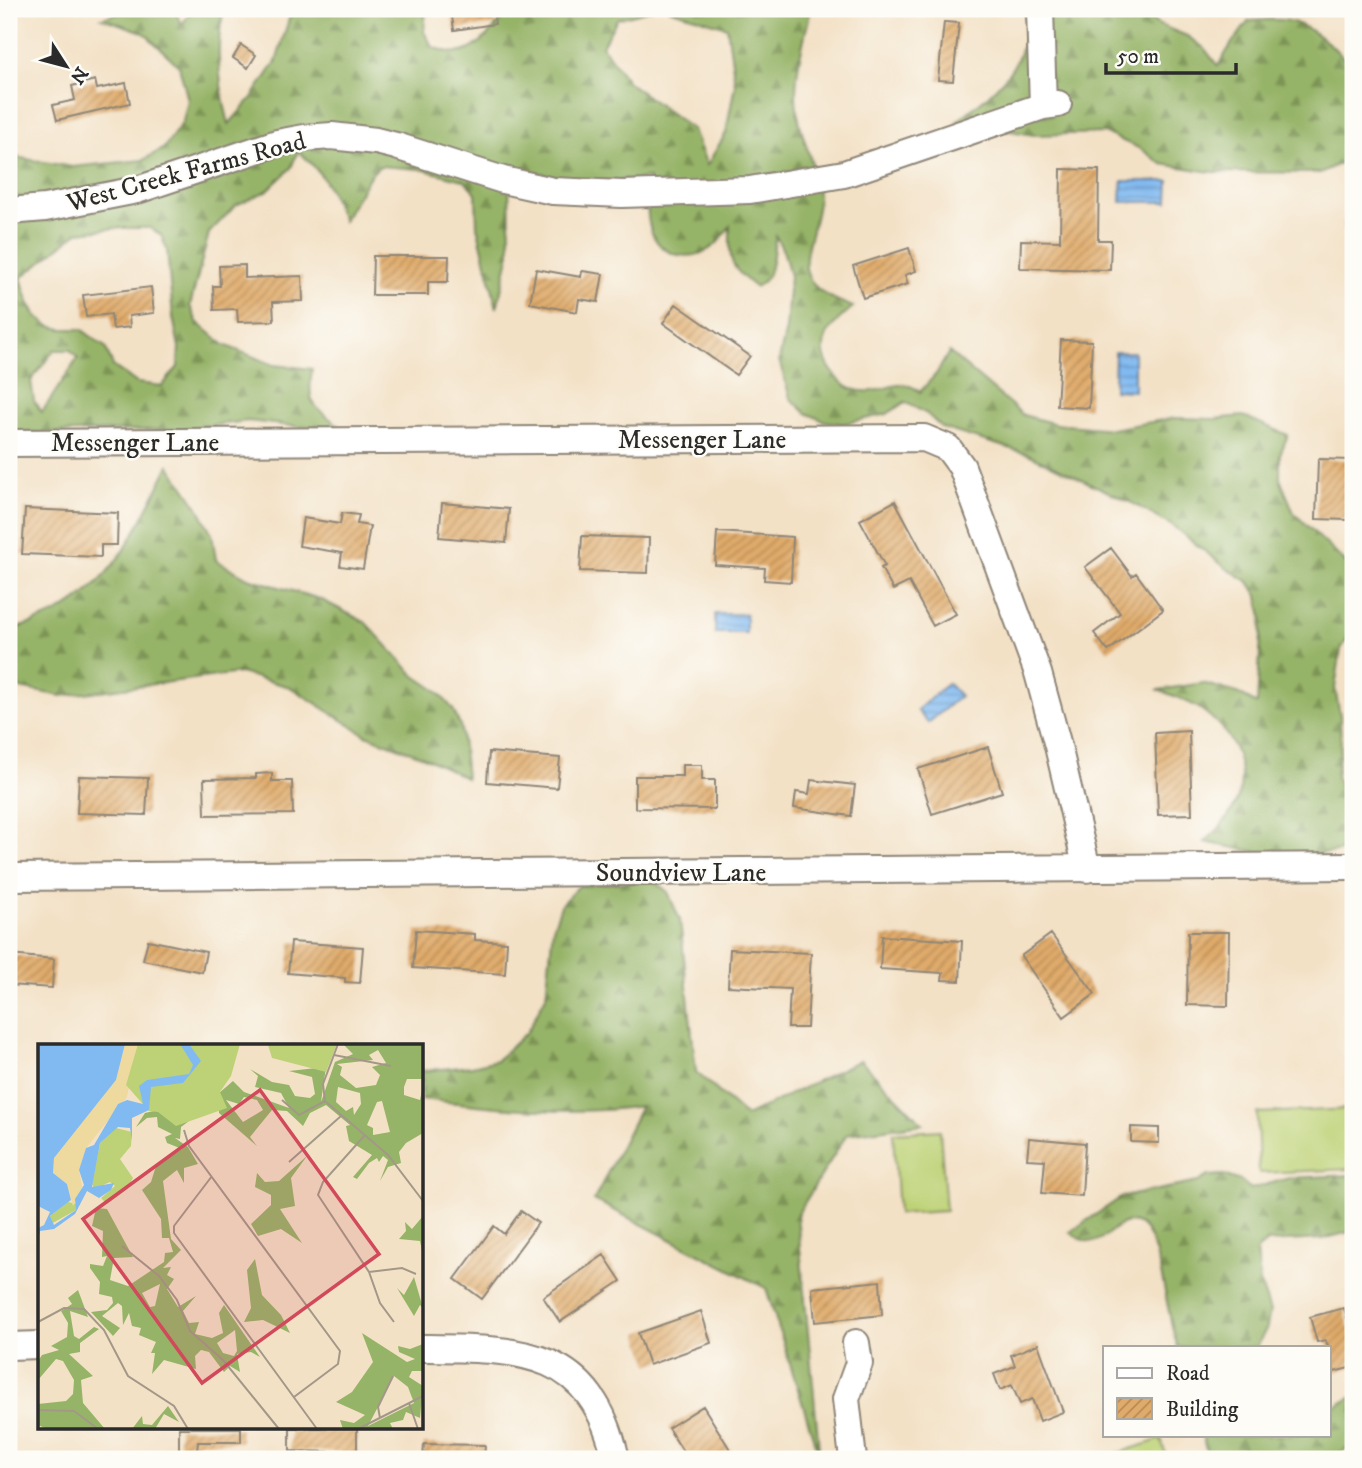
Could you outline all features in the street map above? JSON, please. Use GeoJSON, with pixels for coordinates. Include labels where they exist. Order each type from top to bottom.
{"type":"FeatureCollection","features":[{"type":"Feature","properties":{"kind":"street","name":"West Creek Farms Road"},"geometry":{"type":"LineString","coordinates":[[9,211],[45,208],[137,190],[278,143],[332,136],[376,141],[503,180],[554,191],[621,194],[750,190],[844,174],[1051,105],[1040,9]]}},
{"type":"Feature","properties":{"kind":"street","name":"Messenger Lane"},"geometry":{"type":"LineString","coordinates":[[9,443],[924,438],[948,448],[962,467],[1038,673],[1087,869]]}},
{"type":"Feature","properties":{"kind":"street","name":"Soundview Lane"},"geometry":{"type":"LineString","coordinates":[[9,877],[1353,866]]}},
{"type":"Feature","properties":{"kind":"street"},"geometry":{"type":"LineString","coordinates":[[853,1459],[846,1399],[859,1363],[856,1343]]}},
{"type":"Feature","properties":{"kind":"street"},"geometry":{"type":"LineString","coordinates":[[9,1346],[38,1345]]}},
{"type":"Feature","properties":{"kind":"street"},"geometry":{"type":"LineString","coordinates":[[424,1348],[487,1349],[532,1356],[562,1369],[580,1383],[597,1404],[607,1425],[616,1459]]}},
{"type":"Feature","properties":{"kind":"green space"},"geometry":{"type":"Polygon","coordinates":[[[133,9],[174,9],[182,24],[193,9],[224,9],[219,66],[229,124],[251,99],[276,62],[292,9],[426,9],[424,32],[433,47],[461,52],[488,35],[506,9],[652,9],[617,19],[602,46],[628,82],[693,130],[707,165],[726,133],[735,84],[727,27],[669,9],[811,9],[796,88],[798,115],[816,178],[818,199],[806,256],[807,273],[820,290],[853,307],[831,328],[824,344],[826,361],[832,371],[841,382],[852,389],[872,391],[904,385],[920,392],[937,373],[949,352],[1023,415],[1056,424],[1112,429],[1174,418],[1214,419],[1243,416],[1288,435],[1280,454],[1280,479],[1294,513],[1350,567],[1353,577],[1353,631],[1341,649],[1335,688],[1340,715],[1341,745],[1336,776],[1350,816],[1353,814],[1353,848],[1298,855],[1260,852],[1205,842],[1225,821],[1235,804],[1240,789],[1239,760],[1225,733],[1203,711],[1159,690],[1203,683],[1237,693],[1257,704],[1262,617],[1258,596],[1249,582],[1226,568],[1174,527],[1132,503],[1028,454],[942,428],[927,414],[905,402],[887,414],[842,424],[824,421],[806,413],[790,398],[779,360],[786,329],[790,276],[776,236],[770,272],[762,283],[755,287],[739,273],[732,261],[730,226],[708,250],[690,256],[672,253],[657,242],[648,220],[649,178],[578,180],[509,165],[510,253],[497,308],[477,226],[476,193],[464,180],[420,169],[380,166],[371,174],[343,221],[321,175],[298,151],[291,168],[267,191],[236,205],[209,233],[190,306],[197,322],[224,345],[274,365],[312,369],[310,390],[313,402],[338,425],[300,427],[248,421],[182,429],[9,434],[9,317],[21,305],[9,290],[9,207],[22,198],[9,192],[9,156],[72,167],[143,160],[164,148],[183,121],[188,100],[179,66],[143,32],[102,18],[133,9]],[[150,228],[78,232],[21,278],[36,316],[50,326],[81,329],[105,347],[113,366],[137,383],[162,386],[178,367],[179,347],[173,317],[167,250],[161,235],[150,228]],[[54,350],[31,381],[34,401],[42,412],[78,358],[70,350],[54,350]]]}},
{"type":"Feature","properties":{"kind":"green space"},"geometry":{"type":"Polygon","coordinates":[[[1024,9],[1138,9],[1157,24],[1187,36],[1204,48],[1218,66],[1249,21],[1283,20],[1303,26],[1324,39],[1342,56],[1353,73],[1353,153],[1347,160],[1320,173],[1211,172],[1162,164],[1141,149],[1105,133],[1034,135],[956,122],[1008,75],[1023,45],[1024,9]]]}},
{"type":"Feature","properties":{"kind":"green space"},"geometry":{"type":"Polygon","coordinates":[[[1353,184],[1353,352],[1345,227],[1350,187],[1353,184]]]}},
{"type":"Feature","properties":{"kind":"green space"},"geometry":{"type":"Polygon","coordinates":[[[169,465],[198,507],[212,534],[216,560],[248,578],[320,599],[365,622],[415,676],[437,691],[453,709],[461,728],[466,778],[424,757],[366,735],[290,687],[240,673],[61,696],[9,686],[9,631],[60,611],[97,583],[112,566],[137,528],[169,465]]]}},
{"type":"Feature","properties":{"kind":"green space"},"geometry":{"type":"Polygon","coordinates":[[[653,880],[668,892],[680,920],[696,1072],[746,1116],[860,1060],[923,1124],[847,1134],[797,1215],[820,1459],[766,1288],[594,1200],[641,1106],[559,1111],[424,1099],[424,1071],[472,1066],[497,1060],[527,1032],[546,996],[553,928],[562,903],[580,885],[653,880]]]}},
{"type":"Feature","properties":{"kind":"green space"},"geometry":{"type":"Polygon","coordinates":[[[1353,1109],[1353,1169],[1259,1173],[1257,1113],[1353,1109]]]}},
{"type":"Feature","properties":{"kind":"green space"},"geometry":{"type":"Polygon","coordinates":[[[940,1130],[946,1211],[898,1214],[893,1133],[940,1130]]]}},
{"type":"Feature","properties":{"kind":"green space"},"geometry":{"type":"Polygon","coordinates":[[[1223,1175],[1241,1181],[1251,1189],[1289,1178],[1353,1175],[1353,1231],[1323,1239],[1267,1242],[1257,1250],[1260,1282],[1270,1311],[1267,1327],[1258,1346],[1178,1346],[1158,1261],[1146,1231],[1138,1224],[1121,1224],[1092,1242],[1082,1240],[1070,1232],[1122,1197],[1198,1182],[1208,1176],[1223,1175]]]}},
{"type":"Feature","properties":{"kind":"green space"},"geometry":{"type":"Polygon","coordinates":[[[1353,1397],[1353,1444],[1332,1459],[1206,1459],[1202,1436],[1330,1436],[1330,1409],[1353,1397]]]}},
{"type":"Feature","properties":{"kind":"green space"},"geometry":{"type":"Polygon","coordinates":[[[1161,1439],[1167,1459],[1100,1459],[1161,1439]]]}},
{"type":"Feature","properties":{"kind":"water"},"geometry":{"type":"Polygon","coordinates":[[[1122,181],[1169,181],[1168,202],[1121,202],[1122,181]]]}},
{"type":"Feature","properties":{"kind":"water"},"geometry":{"type":"Polygon","coordinates":[[[1115,352],[1134,352],[1134,391],[1114,390],[1115,352]]]}},
{"type":"Feature","properties":{"kind":"water"},"geometry":{"type":"Polygon","coordinates":[[[715,614],[746,614],[746,633],[715,633],[715,614]]]}},
{"type":"Feature","properties":{"kind":"water"},"geometry":{"type":"Polygon","coordinates":[[[948,683],[960,696],[928,723],[917,710],[948,683]]]}},
{"type":"Feature","properties":{"kind":"building"},"geometry":{"type":"Polygon","coordinates":[[[451,9],[493,9],[495,24],[454,30],[451,9]]]}},
{"type":"Feature","properties":{"kind":"building"},"geometry":{"type":"Polygon","coordinates":[[[944,22],[959,23],[953,81],[938,80],[944,22]]]}},
{"type":"Feature","properties":{"kind":"building"},"geometry":{"type":"Polygon","coordinates":[[[241,45],[256,55],[248,68],[233,58],[241,45]]]}},
{"type":"Feature","properties":{"kind":"building"},"geometry":{"type":"Polygon","coordinates":[[[95,80],[97,89],[126,83],[130,103],[57,120],[53,105],[75,100],[72,86],[95,80]]]}},
{"type":"Feature","properties":{"kind":"building"},"geometry":{"type":"Polygon","coordinates":[[[1061,169],[1099,170],[1098,240],[1111,240],[1110,270],[1020,268],[1021,240],[1060,241],[1061,169]]]}},
{"type":"Feature","properties":{"kind":"building"},"geometry":{"type":"Polygon","coordinates":[[[909,248],[916,271],[905,275],[908,284],[863,298],[853,266],[909,248]]]}},
{"type":"Feature","properties":{"kind":"building"},"geometry":{"type":"Polygon","coordinates":[[[373,256],[449,256],[448,282],[428,282],[428,295],[372,295],[373,256]]]}},
{"type":"Feature","properties":{"kind":"building"},"geometry":{"type":"Polygon","coordinates":[[[245,265],[245,278],[302,276],[303,301],[273,302],[274,321],[238,322],[237,309],[214,310],[213,286],[220,286],[219,266],[245,265]]]}},
{"type":"Feature","properties":{"kind":"building"},"geometry":{"type":"Polygon","coordinates":[[[536,269],[581,277],[582,271],[603,274],[598,302],[579,299],[577,312],[530,303],[536,269]]]}},
{"type":"Feature","properties":{"kind":"building"},"geometry":{"type":"Polygon","coordinates":[[[151,287],[154,313],[129,316],[130,327],[113,329],[111,314],[86,317],[83,295],[151,287]]]}},
{"type":"Feature","properties":{"kind":"building"},"geometry":{"type":"Polygon","coordinates":[[[676,304],[750,356],[736,375],[663,323],[676,304]]]}},
{"type":"Feature","properties":{"kind":"building"},"geometry":{"type":"Polygon","coordinates":[[[1061,340],[1092,341],[1089,408],[1057,406],[1061,340]]]}},
{"type":"Feature","properties":{"kind":"building"},"geometry":{"type":"Polygon","coordinates":[[[1318,459],[1351,460],[1349,520],[1316,519],[1318,459]]]}},
{"type":"Feature","properties":{"kind":"building"},"geometry":{"type":"Polygon","coordinates":[[[895,501],[956,614],[933,626],[909,582],[893,590],[881,568],[885,566],[860,520],[895,501]]]}},
{"type":"Feature","properties":{"kind":"building"},"geometry":{"type":"Polygon","coordinates":[[[442,503],[509,509],[506,543],[439,537],[442,503]]]}},
{"type":"Feature","properties":{"kind":"building"},"geometry":{"type":"Polygon","coordinates":[[[25,509],[118,513],[117,545],[101,545],[101,557],[22,554],[25,509]]]}},
{"type":"Feature","properties":{"kind":"building"},"geometry":{"type":"Polygon","coordinates":[[[342,513],[359,515],[357,524],[370,526],[363,569],[340,566],[342,553],[299,546],[303,518],[340,524],[342,513]]]}},
{"type":"Feature","properties":{"kind":"building"},"geometry":{"type":"Polygon","coordinates":[[[717,532],[793,537],[791,582],[764,580],[765,568],[715,565],[717,532]]]}},
{"type":"Feature","properties":{"kind":"building"},"geometry":{"type":"Polygon","coordinates":[[[582,536],[649,538],[648,573],[580,571],[582,536]]]}},
{"type":"Feature","properties":{"kind":"building"},"geometry":{"type":"Polygon","coordinates":[[[1111,548],[1132,576],[1136,573],[1163,610],[1108,651],[1094,633],[1120,613],[1085,567],[1111,548]]]}},
{"type":"Feature","properties":{"kind":"building"},"geometry":{"type":"Polygon","coordinates":[[[1189,731],[1192,814],[1158,815],[1155,733],[1189,731]]]}},
{"type":"Feature","properties":{"kind":"building"},"geometry":{"type":"Polygon","coordinates":[[[988,747],[1002,792],[932,814],[918,769],[988,747]]]}},
{"type":"Feature","properties":{"kind":"building"},"geometry":{"type":"Polygon","coordinates":[[[489,752],[560,758],[557,788],[487,782],[489,752]]]}},
{"type":"Feature","properties":{"kind":"building"},"geometry":{"type":"Polygon","coordinates":[[[682,765],[702,765],[702,780],[715,780],[715,809],[635,808],[635,776],[682,776],[682,765]]]}},
{"type":"Feature","properties":{"kind":"building"},"geometry":{"type":"Polygon","coordinates":[[[272,773],[272,781],[292,781],[293,814],[205,815],[204,779],[256,778],[256,774],[272,773]]]}},
{"type":"Feature","properties":{"kind":"building"},"geometry":{"type":"Polygon","coordinates":[[[79,776],[148,778],[146,815],[77,813],[79,776]]]}},
{"type":"Feature","properties":{"kind":"building"},"geometry":{"type":"Polygon","coordinates":[[[811,780],[855,785],[851,816],[794,808],[796,792],[809,794],[811,780]]]}},
{"type":"Feature","properties":{"kind":"building"},"geometry":{"type":"Polygon","coordinates":[[[416,930],[475,934],[475,940],[507,942],[505,974],[413,968],[416,930]]]}},
{"type":"Feature","properties":{"kind":"building"},"geometry":{"type":"Polygon","coordinates":[[[1188,932],[1229,932],[1228,1006],[1187,1005],[1188,932]]]}},
{"type":"Feature","properties":{"kind":"building"},"geometry":{"type":"Polygon","coordinates":[[[1051,934],[1095,994],[1064,1017],[1021,956],[1051,934]]]}},
{"type":"Feature","properties":{"kind":"building"},"geometry":{"type":"Polygon","coordinates":[[[882,936],[962,941],[960,981],[942,980],[943,973],[880,969],[882,936]]]}},
{"type":"Feature","properties":{"kind":"building"},"geometry":{"type":"Polygon","coordinates":[[[148,940],[206,952],[202,972],[143,960],[148,940]]]}},
{"type":"Feature","properties":{"kind":"building"},"geometry":{"type":"Polygon","coordinates":[[[291,942],[363,947],[360,983],[345,982],[345,978],[288,973],[291,942]]]}},
{"type":"Feature","properties":{"kind":"building"},"geometry":{"type":"Polygon","coordinates":[[[730,949],[811,953],[807,1028],[788,1028],[790,989],[728,986],[730,949]]]}},
{"type":"Feature","properties":{"kind":"building"},"geometry":{"type":"Polygon","coordinates":[[[9,955],[54,959],[52,988],[9,985],[9,955]]]}},
{"type":"Feature","properties":{"kind":"building"},"geometry":{"type":"Polygon","coordinates":[[[1131,1127],[1159,1128],[1159,1143],[1131,1142],[1131,1127]]]}},
{"type":"Feature","properties":{"kind":"building"},"geometry":{"type":"Polygon","coordinates":[[[1029,1138],[1085,1143],[1082,1196],[1042,1193],[1045,1160],[1027,1159],[1029,1138]]]}},
{"type":"Feature","properties":{"kind":"building"},"geometry":{"type":"Polygon","coordinates":[[[521,1211],[538,1223],[482,1299],[455,1279],[494,1226],[504,1234],[521,1211]]]}},
{"type":"Feature","properties":{"kind":"building"},"geometry":{"type":"Polygon","coordinates":[[[604,1255],[621,1281],[560,1322],[543,1297],[604,1255]]]}},
{"type":"Feature","properties":{"kind":"building"},"geometry":{"type":"Polygon","coordinates":[[[880,1281],[882,1315],[815,1322],[812,1288],[880,1281]]]}},
{"type":"Feature","properties":{"kind":"building"},"geometry":{"type":"Polygon","coordinates":[[[1344,1308],[1353,1342],[1353,1367],[1334,1372],[1330,1346],[1325,1340],[1317,1342],[1310,1317],[1344,1308]]]}},
{"type":"Feature","properties":{"kind":"building"},"geometry":{"type":"Polygon","coordinates":[[[701,1311],[711,1343],[649,1365],[638,1333],[701,1311]]]}},
{"type":"Feature","properties":{"kind":"building"},"geometry":{"type":"Polygon","coordinates":[[[1038,1344],[1063,1412],[1040,1421],[1032,1399],[1020,1404],[1012,1385],[1000,1390],[994,1374],[1015,1366],[1011,1355],[1038,1344]]]}},
{"type":"Feature","properties":{"kind":"building"},"geometry":{"type":"Polygon","coordinates":[[[703,1406],[736,1459],[688,1459],[668,1428],[703,1406]]]}},
{"type":"Feature","properties":{"kind":"building"},"geometry":{"type":"Polygon","coordinates":[[[179,1430],[241,1430],[241,1442],[198,1442],[197,1451],[179,1450],[179,1430]]]}},
{"type":"Feature","properties":{"kind":"building"},"geometry":{"type":"Polygon","coordinates":[[[290,1430],[357,1430],[357,1458],[339,1457],[339,1452],[290,1451],[290,1430]]]}},
{"type":"Feature","properties":{"kind":"building"},"geometry":{"type":"Polygon","coordinates":[[[424,1444],[485,1445],[484,1459],[423,1459],[424,1444]]]}}]}
